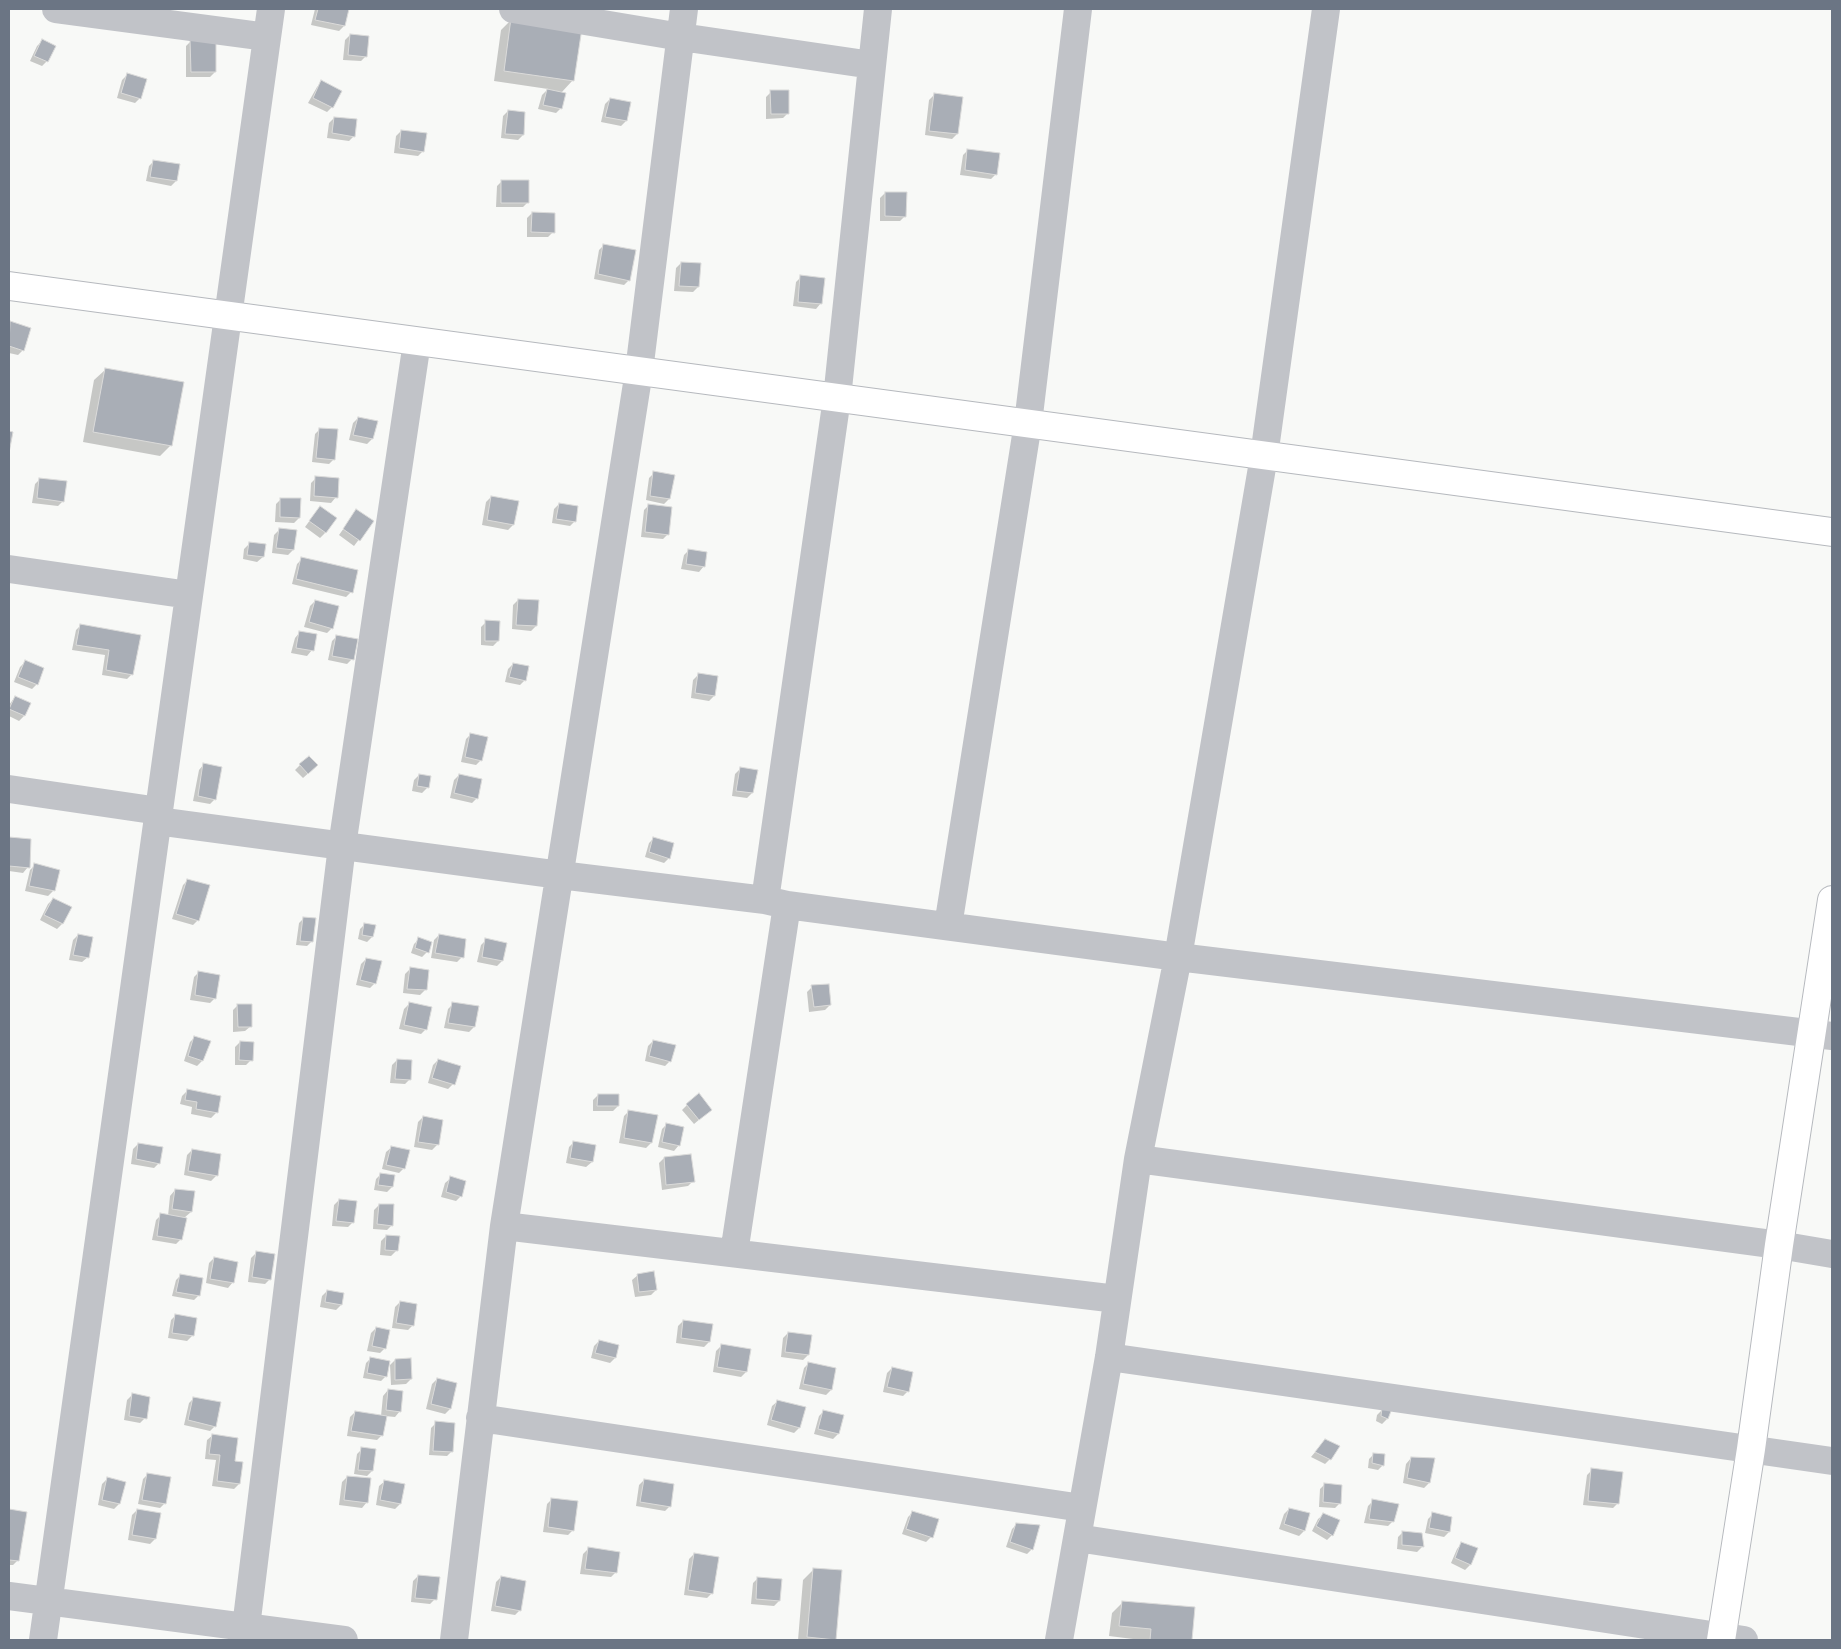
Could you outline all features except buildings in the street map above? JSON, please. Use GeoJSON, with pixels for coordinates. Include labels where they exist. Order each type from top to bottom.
{"type":"FeatureCollection","features":[{"type":"Feature","properties":{"kind":"street"},"geometry":{"type":"LineString","coordinates":[[56,9],[267,37]]}},
{"type":"Feature","properties":{"kind":"street"},"geometry":{"type":"LineString","coordinates":[[43,1640],[271,9]]}},
{"type":"Feature","properties":{"kind":"street"},"geometry":{"type":"LineString","coordinates":[[513,9],[681,37],[872,65]]}},
{"type":"Feature","properties":{"kind":"street"},"geometry":{"type":"LineString","coordinates":[[454,1640],[504,1226],[639,371],[684,9]]}},
{"type":"Feature","properties":{"kind":"street"},"geometry":{"type":"LineString","coordinates":[[734,1253],[837,398],[878,9]]}},
{"type":"Feature","properties":{"kind":"street"},"geometry":{"type":"LineString","coordinates":[[948,926],[1028,424],[1078,9]]}},
{"type":"Feature","properties":{"kind":"street"},"geometry":{"type":"LineString","coordinates":[[1059,1640],[1108,1357],[1138,1159],[1178,957],[1264,456],[1326,9]]}},
{"type":"Feature","properties":{"kind":"street"},"geometry":{"type":"LineString","coordinates":[[9,286],[1832,532]]}},
{"type":"Feature","properties":{"kind":"street"},"geometry":{"type":"LineString","coordinates":[[246,1627],[342,846],[417,342]]}},
{"type":"Feature","properties":{"kind":"street"},"geometry":{"type":"LineString","coordinates":[[9,569],[189,595]]}},
{"type":"Feature","properties":{"kind":"street"},"geometry":{"type":"LineString","coordinates":[[9,788],[158,816],[342,846],[1178,957],[1822,1035]]}},
{"type":"Feature","properties":{"kind":"street"},"geometry":{"type":"LineString","coordinates":[[1077,1538],[1728,1639],[1751,1449],[1779,1245],[1822,1035],[1832,900]]}},
{"type":"Feature","properties":{"kind":"street"},"geometry":{"type":"LineString","coordinates":[[1138,1159],[1779,1245],[1832,1254]]}},
{"type":"Feature","properties":{"kind":"street"},"geometry":{"type":"LineString","coordinates":[[504,1226],[1117,1299]]}},
{"type":"Feature","properties":{"kind":"street"},"geometry":{"type":"LineString","coordinates":[[1108,1357],[1832,1461]]}},
{"type":"Feature","properties":{"kind":"street"},"geometry":{"type":"LineString","coordinates":[[480,1418],[1082,1508]]}},
{"type":"Feature","properties":{"kind":"street"},"geometry":{"type":"LineString","coordinates":[[9,1596],[344,1640]]}}]}
